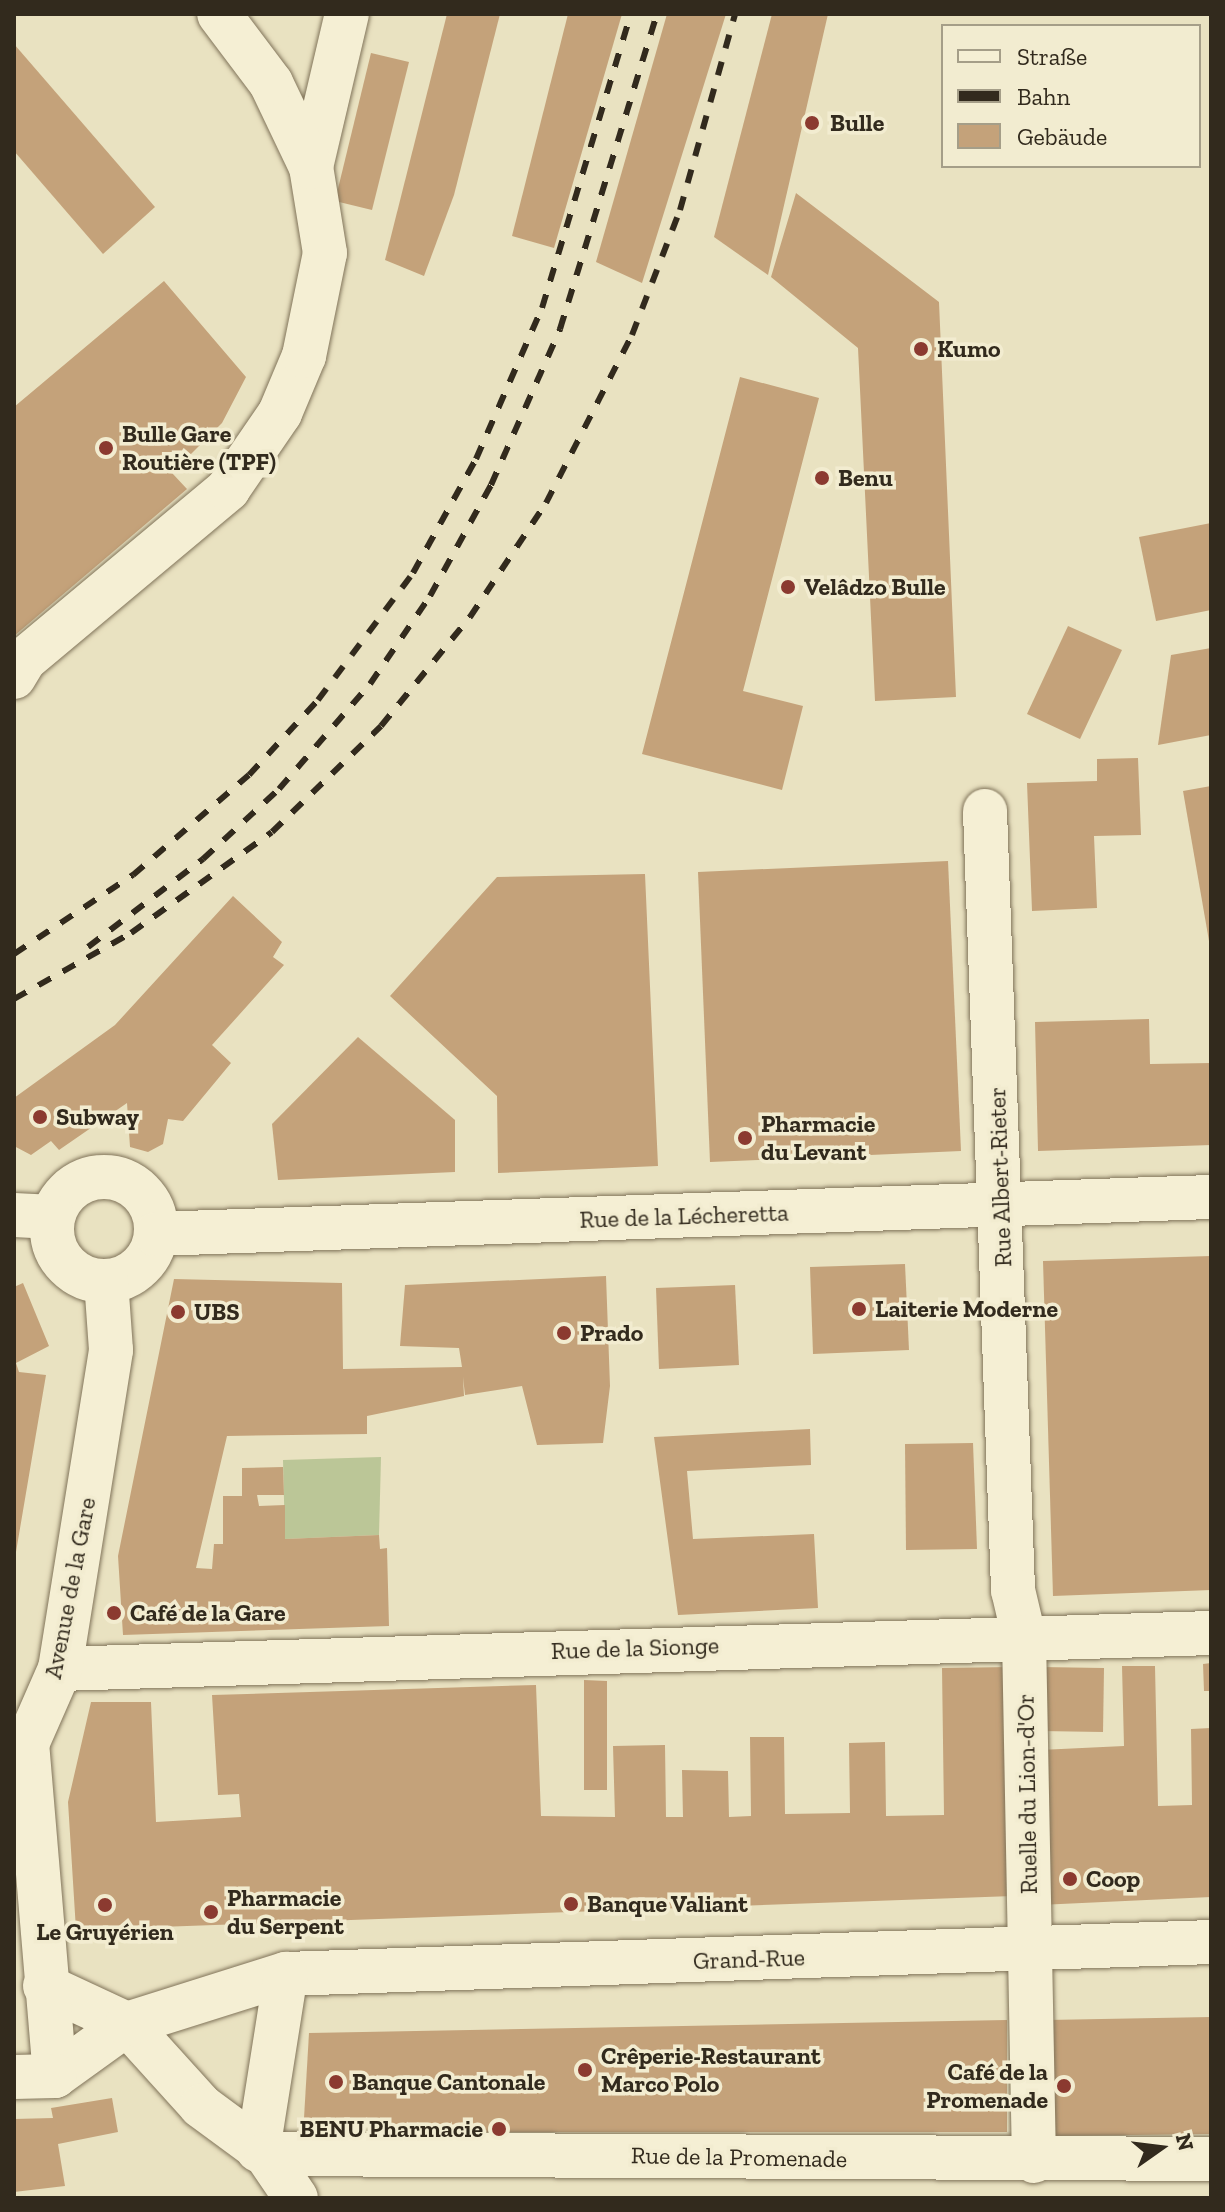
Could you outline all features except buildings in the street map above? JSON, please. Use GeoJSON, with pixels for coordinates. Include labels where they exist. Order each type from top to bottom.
{"type":"FeatureCollection","features":[{"type":"Feature","properties":{"kind":"street"},"geometry":{"type":"LineString","coordinates":[[18,666],[228,489],[280,413],[304,356],[324,264],[311,167],[271,83],[219,14]]}},
{"type":"Feature","properties":{"kind":"street"},"geometry":{"type":"LineString","coordinates":[[311,167],[347,14]]}},
{"type":"Feature","properties":{"kind":"street","name":"Rue Albert-Rieter"},"geometry":{"type":"LineString","coordinates":[[985,811],[1002,1205],[1013,1590],[1024,1637]]}},
{"type":"Feature","properties":{"kind":"street"},"geometry":{"type":"LineString","coordinates":[[106,1177],[138,1189],[156,1234],[134,1272],[106,1281],[64,1262],[34,1216],[73,1188],[106,1177]]}},
{"type":"Feature","properties":{"kind":"street","name":"Rue de la Lécheretta"},"geometry":{"type":"LineString","coordinates":[[156,1234],[1211,1197]]}},
{"type":"Feature","properties":{"kind":"street","name":"Avenue de la Gare"},"geometry":{"type":"LineString","coordinates":[[35,2076],[45,1986],[21,1744],[60,1669],[111,1350],[106,1281]]}},
{"type":"Feature","properties":{"kind":"street","name":"Rue de la Sionge"},"geometry":{"type":"LineString","coordinates":[[60,1669],[1211,1633]]}},
{"type":"Feature","properties":{"kind":"street","name":"Ruelle du Lion-d'Or"},"geometry":{"type":"LineString","coordinates":[[1024,1637],[1034,2161]]}},
{"type":"Feature","properties":{"kind":"street","name":"Grand-Rue"},"geometry":{"type":"LineString","coordinates":[[35,2076],[127,2024],[286,1974],[1030,1951],[1211,1942]]}},
{"type":"Feature","properties":{"kind":"street"},"geometry":{"type":"LineString","coordinates":[[262,2152],[286,1974]]}},
{"type":"Feature","properties":{"kind":"street"},"geometry":{"type":"LineString","coordinates":[[45,1986],[127,2024],[201,2106],[262,2152],[296,2198]]}},
{"type":"Feature","properties":{"kind":"street","name":"Rue de la Promenade"},"geometry":{"type":"LineString","coordinates":[[262,2152],[1034,2161],[1211,2159]]}},
{"type":"Feature","properties":{"kind":"green space"},"geometry":{"type":"Polygon","coordinates":[[[381,1457],[379,1535],[285,1539],[283,1460],[381,1457]]]}},
{"type":"Feature","properties":{"kind":"railway"},"geometry":{"type":"LineString","coordinates":[[14,954],[133,875],[249,775],[318,700],[413,573],[476,459],[542,308],[631,14]]}},
{"type":"Feature","properties":{"kind":"railway"},"geometry":{"type":"LineString","coordinates":[[88,947],[203,859],[279,789],[370,684],[430,596],[491,485],[560,329],[657,14]]}},
{"type":"Feature","properties":{"kind":"railway"},"geometry":{"type":"LineString","coordinates":[[14,999],[131,933],[272,832],[381,726],[470,617],[546,503],[632,335],[680,210],[735,14]]}},
{"type":"Feature","properties":{"kind":"place","name":"Bulle"},"geometry":{"type":"Point","coordinates":[812,123]}},
{"type":"Feature","properties":{"kind":"place","name":"Kumo"},"geometry":{"type":"Point","coordinates":[921,349]}},
{"type":"Feature","properties":{"kind":"place","name":"Bulle Gare Routière (TPF)"},"geometry":{"type":"Point","coordinates":[106,448]}},
{"type":"Feature","properties":{"kind":"place","name":"Benu"},"geometry":{"type":"Point","coordinates":[822,478]}},
{"type":"Feature","properties":{"kind":"place","name":"Velâdzo Bulle"},"geometry":{"type":"Point","coordinates":[788,587]}},
{"type":"Feature","properties":{"kind":"place","name":"Subway"},"geometry":{"type":"Point","coordinates":[40,1117]}},
{"type":"Feature","properties":{"kind":"place","name":"Pharmacie du Levant"},"geometry":{"type":"Point","coordinates":[745,1138]}},
{"type":"Feature","properties":{"kind":"place","name":"Laiterie Moderne"},"geometry":{"type":"Point","coordinates":[859,1309]}},
{"type":"Feature","properties":{"kind":"place","name":"UBS"},"geometry":{"type":"Point","coordinates":[178,1312]}},
{"type":"Feature","properties":{"kind":"place","name":"Prado"},"geometry":{"type":"Point","coordinates":[564,1333]}},
{"type":"Feature","properties":{"kind":"place","name":"Café de la Gare"},"geometry":{"type":"Point","coordinates":[114,1613]}},
{"type":"Feature","properties":{"kind":"place","name":"Coop"},"geometry":{"type":"Point","coordinates":[1070,1879]}},
{"type":"Feature","properties":{"kind":"place","name":"Banque Valiant"},"geometry":{"type":"Point","coordinates":[571,1904]}},
{"type":"Feature","properties":{"kind":"place","name":"Le Gruyérien"},"geometry":{"type":"Point","coordinates":[105,1905]}},
{"type":"Feature","properties":{"kind":"place","name":"Pharmacie du Serpent"},"geometry":{"type":"Point","coordinates":[211,1912]}},
{"type":"Feature","properties":{"kind":"place","name":"Crêperie-Restaurant Marco Polo"},"geometry":{"type":"Point","coordinates":[585,2070]}},
{"type":"Feature","properties":{"kind":"place","name":"Banque Cantonale"},"geometry":{"type":"Point","coordinates":[336,2082]}},
{"type":"Feature","properties":{"kind":"place","name":"Café de la Promenade"},"geometry":{"type":"Point","coordinates":[1064,2086]}},
{"type":"Feature","properties":{"kind":"place","name":"BENU Pharmacie"},"geometry":{"type":"Point","coordinates":[499,2129]}}]}
